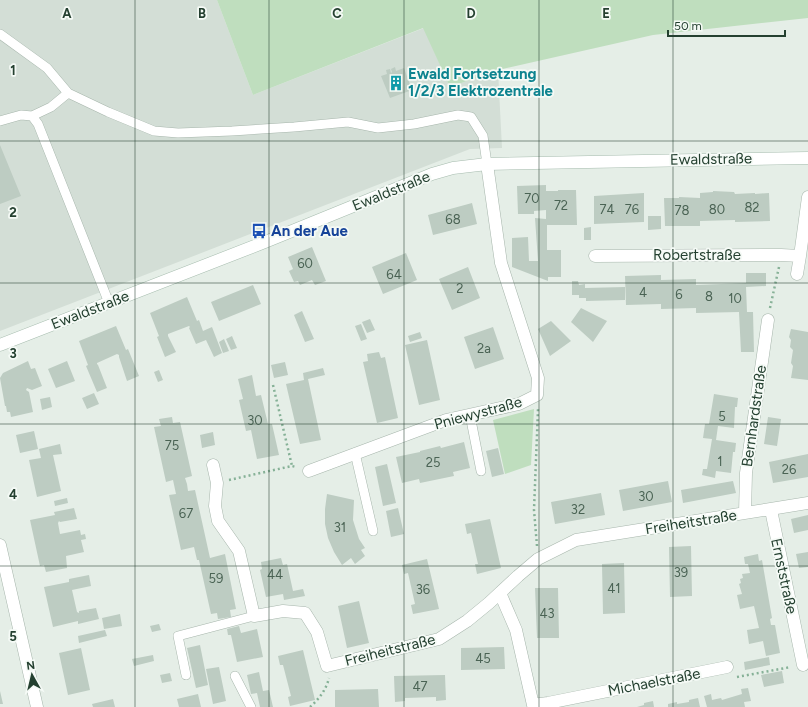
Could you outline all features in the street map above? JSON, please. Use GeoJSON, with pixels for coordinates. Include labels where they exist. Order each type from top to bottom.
{"type":"FeatureCollection","features":[{"type":"Feature","properties":{"kind":"street","name":"Ewaldstraße"},"geometry":{"type":"LineString","coordinates":[[0,345],[432,174],[453,168],[487,164],[808,158]]}},
{"type":"Feature","properties":{"kind":"street","name":"Pniewystraße"},"geometry":{"type":"LineString","coordinates":[[309,471],[446,420],[519,404],[537,394],[538,378],[501,263],[487,164]]}},
{"type":"Feature","properties":{"kind":"street"},"geometry":{"type":"LineString","coordinates":[[796,274],[808,197]]}},
{"type":"Feature","properties":{"kind":"street","name":"Robertstraße"},"geometry":{"type":"LineString","coordinates":[[595,256],[800,256]]}},
{"type":"Feature","properties":{"kind":"street","name":"Bernhardstraße"},"geometry":{"type":"LineString","coordinates":[[745,513],[746,473],[768,320]]}},
{"type":"Feature","properties":{"kind":"street"},"geometry":{"type":"LineString","coordinates":[[213,465],[217,483],[215,506],[218,521],[238,551],[254,616]]}},
{"type":"Feature","properties":{"kind":"street","name":"Freiheitstraße"},"geometry":{"type":"LineString","coordinates":[[254,616],[284,611],[305,613],[317,632],[327,666],[439,639],[467,621],[538,559],[576,540],[808,503]]}},
{"type":"Feature","properties":{"kind":"street","name":"Ernststraße"},"geometry":{"type":"LineString","coordinates":[[771,510],[803,665]]}},
{"type":"Feature","properties":{"kind":"street"},"geometry":{"type":"LineString","coordinates":[[0,545],[37,707]]}},
{"type":"Feature","properties":{"kind":"street","name":"Michaelstraße"},"geometry":{"type":"LineString","coordinates":[[500,593],[516,630],[532,706],[728,667]]}},
{"type":"Feature","properties":{"kind":"lane"},"geometry":{"type":"LineString","coordinates":[[0,34],[47,68],[68,93],[108,112],[154,131],[178,133],[294,127],[348,122],[378,128],[414,124],[458,115],[471,117],[483,136],[487,164]]}},
{"type":"Feature","properties":{"kind":"lane"},"geometry":{"type":"LineString","coordinates":[[0,121],[21,115],[32,116],[51,107],[68,93]]}},
{"type":"Feature","properties":{"kind":"lane"},"geometry":{"type":"LineString","coordinates":[[32,116],[38,124],[109,303]]}},
{"type":"Feature","properties":{"kind":"lane"},"geometry":{"type":"LineString","coordinates":[[470,415],[481,471]]}},
{"type":"Feature","properties":{"kind":"lane"},"geometry":{"type":"LineString","coordinates":[[355,453],[373,531]]}},
{"type":"Feature","properties":{"kind":"lane"},"geometry":{"type":"LineString","coordinates":[[186,675],[178,636],[254,616]]}},
{"type":"Feature","properties":{"kind":"lane"},"geometry":{"type":"LineString","coordinates":[[235,676],[251,707]]}},
{"type":"Feature","properties":{"kind":"path"},"geometry":{"type":"LineString","coordinates":[[768,320],[781,255]]}},
{"type":"Feature","properties":{"kind":"path"},"geometry":{"type":"LineString","coordinates":[[273,385],[292,466]]}},
{"type":"Feature","properties":{"kind":"path"},"geometry":{"type":"LineString","coordinates":[[537,394],[539,402],[534,510],[538,559]]}},
{"type":"Feature","properties":{"kind":"path"},"geometry":{"type":"LineString","coordinates":[[217,483],[292,466],[309,471]]}},
{"type":"Feature","properties":{"kind":"path"},"geometry":{"type":"LineString","coordinates":[[728,667],[730,678],[803,665]]}},
{"type":"Feature","properties":{"kind":"path"},"geometry":{"type":"LineString","coordinates":[[310,707],[328,685],[329,678],[327,666]]}},
{"type":"Feature","properties":{"kind":"shaded area"},"geometry":{"type":"Polygon","coordinates":[[[0,0],[217,0],[253,95],[424,28],[450,87],[498,70],[502,148],[470,149],[0,331],[0,0]]]}},
{"type":"Feature","properties":{"kind":"green space"},"geometry":{"type":"Polygon","coordinates":[[[217,0],[808,0],[808,18],[653,35],[498,70],[450,87],[423,28],[253,95],[217,0]]]}},
{"type":"Feature","properties":{"kind":"green space"},"geometry":{"type":"Polygon","coordinates":[[[534,409],[531,465],[505,474],[493,420],[534,409]]]}},
{"type":"Feature","properties":{"kind":"building","name":"Ewald Fortsetzung 1/2/3 Elektrozentrale"},"geometry":{"type":"Polygon","coordinates":[[[395,67],[396,71],[404,68],[412,90],[390,98],[381,76],[387,74],[386,70],[390,69],[391,73],[391,69],[395,67]]]}},
{"type":"Feature","properties":{"kind":"building"},"geometry":{"type":"Polygon","coordinates":[[[0,145],[21,196],[0,204],[0,145]]]}},
{"type":"Feature","properties":{"kind":"building"},"geometry":{"type":"Polygon","coordinates":[[[546,185],[546,191],[576,190],[577,225],[547,225],[547,250],[561,250],[561,277],[548,277],[548,281],[512,267],[512,238],[528,237],[529,261],[538,261],[535,218],[546,219],[546,210],[534,211],[534,214],[518,214],[517,186],[546,185]]]}},
{"type":"Feature","properties":{"kind":"building"},"geometry":{"type":"Polygon","coordinates":[[[713,191],[734,192],[735,194],[769,193],[770,221],[700,221],[700,226],[665,226],[664,198],[700,198],[700,193],[713,191]]]}},
{"type":"Feature","properties":{"kind":"building"},"geometry":{"type":"Polygon","coordinates":[[[644,193],[644,222],[594,224],[594,196],[644,193]]]}},
{"type":"Feature","properties":{"kind":"building"},"geometry":{"type":"Polygon","coordinates":[[[472,203],[477,224],[433,235],[428,215],[472,203]]]}},
{"type":"Feature","properties":{"kind":"building"},"geometry":{"type":"Polygon","coordinates":[[[648,216],[661,216],[661,229],[648,230],[648,216]]]}},
{"type":"Feature","properties":{"kind":"building"},"geometry":{"type":"Polygon","coordinates":[[[591,227],[591,240],[584,240],[584,228],[591,227]]]}},
{"type":"Feature","properties":{"kind":"building"},"geometry":{"type":"Polygon","coordinates":[[[312,247],[326,281],[315,285],[312,280],[300,285],[298,281],[294,282],[289,271],[293,269],[288,257],[312,247]]]}},
{"type":"Feature","properties":{"kind":"building"},"geometry":{"type":"Polygon","coordinates":[[[406,253],[417,280],[383,294],[372,267],[406,253]]]}},
{"type":"Feature","properties":{"kind":"building"},"geometry":{"type":"Polygon","coordinates":[[[468,267],[480,298],[452,310],[439,279],[468,267]]]}},
{"type":"Feature","properties":{"kind":"building"},"geometry":{"type":"Polygon","coordinates":[[[746,273],[766,273],[766,286],[746,287],[747,312],[753,312],[754,352],[741,352],[739,312],[696,313],[696,308],[661,309],[661,304],[626,305],[625,276],[661,275],[661,280],[696,279],[696,285],[746,283],[746,273]]]}},
{"type":"Feature","properties":{"kind":"building"},"geometry":{"type":"Polygon","coordinates":[[[572,281],[578,281],[579,285],[585,284],[585,288],[625,287],[625,300],[586,301],[586,298],[579,298],[579,295],[572,295],[572,281]]]}},
{"type":"Feature","properties":{"kind":"building"},"geometry":{"type":"Polygon","coordinates":[[[253,285],[261,304],[219,321],[211,302],[253,285]]]}},
{"type":"Feature","properties":{"kind":"building"},"geometry":{"type":"Polygon","coordinates":[[[187,297],[203,331],[212,327],[222,353],[214,357],[206,340],[196,344],[189,326],[168,334],[176,352],[165,357],[150,313],[187,297]]]}},
{"type":"Feature","properties":{"kind":"building"},"geometry":{"type":"Polygon","coordinates":[[[581,308],[607,321],[593,342],[571,322],[581,308]]]}},
{"type":"Feature","properties":{"kind":"building"},"geometry":{"type":"Polygon","coordinates":[[[302,311],[314,339],[305,342],[294,315],[302,311]]]}},
{"type":"Feature","properties":{"kind":"building"},"geometry":{"type":"Polygon","coordinates":[[[370,319],[375,330],[367,333],[362,322],[370,319]]]}},
{"type":"Feature","properties":{"kind":"building"},"geometry":{"type":"Polygon","coordinates":[[[551,321],[571,341],[550,356],[538,329],[551,321]]]}},
{"type":"Feature","properties":{"kind":"building"},"geometry":{"type":"Polygon","coordinates":[[[361,324],[367,339],[361,341],[355,326],[361,324]]]}},
{"type":"Feature","properties":{"kind":"building"},"geometry":{"type":"Polygon","coordinates":[[[116,326],[126,350],[128,349],[139,376],[127,381],[119,355],[117,354],[97,363],[107,388],[97,392],[86,366],[88,365],[79,341],[116,326]]]}},
{"type":"Feature","properties":{"kind":"building"},"geometry":{"type":"Polygon","coordinates":[[[493,327],[504,359],[475,369],[464,337],[493,327]]]}},
{"type":"Feature","properties":{"kind":"building"},"geometry":{"type":"Polygon","coordinates":[[[791,329],[808,332],[808,380],[791,378],[793,350],[790,347],[791,340],[789,337],[791,329]]]}},
{"type":"Feature","properties":{"kind":"building"},"geometry":{"type":"Polygon","coordinates":[[[420,332],[422,338],[410,342],[408,336],[420,332]]]}},
{"type":"Feature","properties":{"kind":"building"},"geometry":{"type":"Polygon","coordinates":[[[232,336],[237,348],[231,350],[226,339],[232,336]]]}},
{"type":"Feature","properties":{"kind":"building"},"geometry":{"type":"Polygon","coordinates":[[[224,339],[229,351],[223,353],[219,342],[224,339]]]}},
{"type":"Feature","properties":{"kind":"building"},"geometry":{"type":"Polygon","coordinates":[[[427,340],[440,400],[419,405],[405,345],[427,340]]]}},
{"type":"Feature","properties":{"kind":"building"},"geometry":{"type":"Polygon","coordinates":[[[379,352],[381,358],[385,357],[398,418],[377,423],[363,362],[368,361],[367,354],[379,352]]]}},
{"type":"Feature","properties":{"kind":"building"},"geometry":{"type":"Polygon","coordinates":[[[28,361],[31,369],[35,368],[42,386],[32,390],[27,388],[26,390],[29,392],[33,412],[11,417],[10,412],[7,412],[5,406],[0,378],[3,373],[28,361]]]}},
{"type":"Feature","properties":{"kind":"building"},"geometry":{"type":"Polygon","coordinates":[[[67,361],[75,381],[56,388],[48,369],[67,361]]]}},
{"type":"Feature","properties":{"kind":"building"},"geometry":{"type":"Polygon","coordinates":[[[285,362],[288,375],[274,378],[271,365],[285,362]]]}},
{"type":"Feature","properties":{"kind":"building"},"geometry":{"type":"Polygon","coordinates":[[[323,368],[325,375],[308,379],[321,440],[300,444],[286,384],[304,380],[303,373],[323,368]]]}},
{"type":"Feature","properties":{"kind":"building"},"geometry":{"type":"Polygon","coordinates":[[[159,370],[163,380],[158,382],[154,372],[159,370]]]}},
{"type":"Feature","properties":{"kind":"building"},"geometry":{"type":"Polygon","coordinates":[[[252,375],[256,396],[261,395],[268,424],[272,424],[279,455],[257,459],[251,430],[246,431],[239,400],[243,399],[238,379],[252,375]]]}},
{"type":"Feature","properties":{"kind":"building"},"geometry":{"type":"Polygon","coordinates":[[[94,393],[99,404],[87,409],[82,398],[94,393]]]}},
{"type":"Feature","properties":{"kind":"building"},"geometry":{"type":"Polygon","coordinates":[[[714,394],[738,398],[737,407],[735,407],[734,428],[718,426],[716,440],[736,443],[735,452],[733,452],[731,473],[716,471],[715,478],[702,475],[703,469],[707,469],[712,439],[703,438],[705,424],[709,424],[714,394]]]}},
{"type":"Feature","properties":{"kind":"building"},"geometry":{"type":"Polygon","coordinates":[[[50,397],[52,407],[42,410],[40,399],[50,397]]]}},
{"type":"Feature","properties":{"kind":"building"},"geometry":{"type":"Polygon","coordinates":[[[172,417],[173,423],[180,422],[192,476],[185,478],[188,491],[195,490],[210,558],[225,554],[236,609],[230,610],[231,617],[218,619],[217,613],[211,614],[199,560],[197,560],[194,547],[181,550],[169,495],[176,494],[173,480],[166,482],[154,427],[161,426],[159,419],[172,417]]]}},
{"type":"Feature","properties":{"kind":"building"},"geometry":{"type":"Polygon","coordinates":[[[768,417],[781,419],[777,446],[764,444],[768,417]]]}},
{"type":"Feature","properties":{"kind":"building"},"geometry":{"type":"Polygon","coordinates":[[[34,431],[38,449],[20,453],[16,435],[34,431]]]}},
{"type":"Feature","properties":{"kind":"building"},"geometry":{"type":"Polygon","coordinates":[[[213,432],[215,445],[202,448],[200,435],[213,432]]]}},
{"type":"Feature","properties":{"kind":"building"},"geometry":{"type":"Polygon","coordinates":[[[464,442],[470,468],[453,472],[454,476],[420,483],[419,479],[402,483],[396,457],[440,446],[441,448],[464,442]]]}},
{"type":"Feature","properties":{"kind":"building"},"geometry":{"type":"Polygon","coordinates":[[[60,444],[62,454],[53,455],[61,491],[37,497],[29,460],[41,458],[39,449],[60,444]]]}},
{"type":"Feature","properties":{"kind":"building"},"geometry":{"type":"Polygon","coordinates":[[[498,448],[504,474],[492,477],[486,451],[498,448]]]}},
{"type":"Feature","properties":{"kind":"building"},"geometry":{"type":"Polygon","coordinates":[[[808,454],[808,477],[773,483],[769,462],[808,454]]]}},
{"type":"Feature","properties":{"kind":"building"},"geometry":{"type":"Polygon","coordinates":[[[387,464],[396,503],[383,506],[375,467],[387,464]]]}},
{"type":"Feature","properties":{"kind":"building"},"geometry":{"type":"Polygon","coordinates":[[[668,481],[672,502],[623,511],[619,490],[668,481]]]}},
{"type":"Feature","properties":{"kind":"building"},"geometry":{"type":"Polygon","coordinates":[[[733,481],[736,493],[683,503],[681,490],[733,481]]]}},
{"type":"Feature","properties":{"kind":"building"},"geometry":{"type":"Polygon","coordinates":[[[601,493],[605,515],[555,524],[551,502],[601,493]]]}},
{"type":"Feature","properties":{"kind":"building"},"geometry":{"type":"Polygon","coordinates":[[[327,494],[354,500],[353,520],[359,539],[365,548],[361,550],[365,556],[355,564],[351,558],[342,565],[328,538],[325,524],[327,494]]]}},
{"type":"Feature","properties":{"kind":"building"},"geometry":{"type":"Polygon","coordinates":[[[67,498],[68,503],[55,506],[54,501],[67,498]]]}},
{"type":"Feature","properties":{"kind":"building"},"geometry":{"type":"Polygon","coordinates":[[[74,508],[77,519],[59,521],[60,534],[80,530],[81,535],[85,534],[86,539],[81,540],[84,552],[66,556],[67,568],[46,572],[44,565],[40,566],[30,520],[55,515],[54,512],[74,508]]]}},
{"type":"Feature","properties":{"kind":"building"},"geometry":{"type":"Polygon","coordinates":[[[398,508],[404,534],[391,537],[386,511],[398,508]]]}},
{"type":"Feature","properties":{"kind":"building"},"geometry":{"type":"Polygon","coordinates":[[[808,515],[808,530],[794,533],[791,519],[808,515]]]}},
{"type":"Feature","properties":{"kind":"building"},"geometry":{"type":"Polygon","coordinates":[[[490,519],[501,568],[477,574],[475,564],[478,564],[471,533],[467,534],[465,524],[490,519]]]}},
{"type":"Feature","properties":{"kind":"building"},"geometry":{"type":"Polygon","coordinates":[[[691,546],[692,596],[670,597],[669,547],[691,546]]]}},
{"type":"Feature","properties":{"kind":"building"},"geometry":{"type":"Polygon","coordinates":[[[808,552],[808,567],[799,568],[796,554],[808,552]]]}},
{"type":"Feature","properties":{"kind":"building"},"geometry":{"type":"Polygon","coordinates":[[[758,554],[759,561],[762,560],[772,618],[770,619],[771,625],[775,625],[780,653],[766,656],[763,641],[749,644],[747,630],[759,628],[754,606],[740,609],[737,595],[742,594],[739,584],[741,583],[740,579],[743,578],[742,574],[750,573],[748,564],[745,564],[744,557],[758,554]]]}},
{"type":"Feature","properties":{"kind":"building"},"geometry":{"type":"Polygon","coordinates":[[[281,558],[283,565],[287,564],[293,591],[303,589],[305,596],[284,600],[283,594],[266,597],[260,570],[262,569],[261,562],[281,558]]]}},
{"type":"Feature","properties":{"kind":"building"},"geometry":{"type":"Polygon","coordinates":[[[427,559],[439,609],[413,614],[411,605],[415,604],[408,573],[404,574],[402,565],[427,559]]]}},
{"type":"Feature","properties":{"kind":"building"},"geometry":{"type":"Polygon","coordinates":[[[624,563],[625,613],[603,614],[602,564],[624,563]]]}},
{"type":"Feature","properties":{"kind":"building"},"geometry":{"type":"Polygon","coordinates":[[[89,575],[91,586],[72,590],[77,612],[79,613],[79,611],[96,608],[99,619],[78,624],[78,621],[53,627],[44,587],[69,582],[69,579],[89,575]]]}},
{"type":"Feature","properties":{"kind":"building"},"geometry":{"type":"Polygon","coordinates":[[[535,588],[558,588],[559,638],[537,638],[535,588]]]}},
{"type":"Feature","properties":{"kind":"building"},"geometry":{"type":"Polygon","coordinates":[[[359,601],[369,643],[347,648],[338,606],[359,601]]]}},
{"type":"Feature","properties":{"kind":"building"},"geometry":{"type":"Polygon","coordinates":[[[120,614],[122,626],[104,629],[102,618],[120,614]]]}},
{"type":"Feature","properties":{"kind":"building"},"geometry":{"type":"Polygon","coordinates":[[[159,624],[161,630],[152,632],[150,626],[159,624]]]}},
{"type":"Feature","properties":{"kind":"building"},"geometry":{"type":"Polygon","coordinates":[[[239,626],[241,633],[257,629],[263,657],[237,662],[231,635],[228,635],[227,629],[239,626]]]}},
{"type":"Feature","properties":{"kind":"building"},"geometry":{"type":"Polygon","coordinates":[[[105,630],[107,636],[79,643],[78,636],[105,630]]]}},
{"type":"Feature","properties":{"kind":"building"},"geometry":{"type":"Polygon","coordinates":[[[200,645],[208,685],[196,688],[187,648],[200,645]]]}},
{"type":"Feature","properties":{"kind":"building"},"geometry":{"type":"Polygon","coordinates":[[[504,647],[505,669],[461,670],[461,648],[504,647]]]}},
{"type":"Feature","properties":{"kind":"building"},"geometry":{"type":"Polygon","coordinates":[[[81,648],[90,690],[68,695],[59,653],[81,648]]]}},
{"type":"Feature","properties":{"kind":"building"},"geometry":{"type":"Polygon","coordinates":[[[303,650],[315,700],[290,706],[288,697],[291,696],[283,665],[280,665],[278,656],[303,650]]]}},
{"type":"Feature","properties":{"kind":"building"},"geometry":{"type":"Polygon","coordinates":[[[153,655],[154,661],[134,666],[132,659],[153,655]]]}},
{"type":"Feature","properties":{"kind":"building"},"geometry":{"type":"Polygon","coordinates":[[[769,657],[770,665],[745,670],[744,662],[769,657]]]}},
{"type":"Feature","properties":{"kind":"building"},"geometry":{"type":"Polygon","coordinates":[[[219,667],[226,701],[213,704],[206,669],[219,667]]]}},
{"type":"Feature","properties":{"kind":"building"},"geometry":{"type":"Polygon","coordinates":[[[782,671],[784,683],[764,687],[761,675],[782,671]]]}},
{"type":"Feature","properties":{"kind":"building"},"geometry":{"type":"Polygon","coordinates":[[[259,672],[263,691],[269,690],[273,707],[260,707],[257,693],[251,694],[247,675],[259,672]]]}},
{"type":"Feature","properties":{"kind":"building"},"geometry":{"type":"Polygon","coordinates":[[[170,673],[172,681],[162,683],[160,675],[170,673]]]}},
{"type":"Feature","properties":{"kind":"building"},"geometry":{"type":"Polygon","coordinates":[[[445,675],[446,700],[436,701],[436,697],[405,698],[405,701],[395,702],[394,676],[445,675]]]}},
{"type":"Feature","properties":{"kind":"building"},"geometry":{"type":"Polygon","coordinates":[[[748,688],[751,701],[744,702],[745,707],[707,707],[704,696],[711,694],[712,700],[721,698],[722,700],[742,694],[741,689],[748,688]]]}},
{"type":"Feature","properties":{"kind":"building"},"geometry":{"type":"Polygon","coordinates":[[[378,689],[379,707],[335,707],[335,690],[378,689]]]}},
{"type":"Feature","properties":{"kind":"building"},"geometry":{"type":"Polygon","coordinates":[[[0,691],[3,704],[0,704],[0,691]]]}},
{"type":"Feature","properties":{"kind":"building"},"geometry":{"type":"Polygon","coordinates":[[[198,694],[201,707],[179,707],[177,699],[198,694]]]}},
{"type":"Feature","properties":{"kind":"building"},"geometry":{"type":"Polygon","coordinates":[[[698,698],[700,707],[668,707],[668,704],[689,702],[689,700],[698,698]]]}},
{"type":"Feature","properties":{"kind":"building"},"geometry":{"type":"Polygon","coordinates":[[[113,699],[115,707],[93,707],[92,704],[113,699]]]}},
{"type":"Feature","properties":{"kind":"building"},"geometry":{"type":"Polygon","coordinates":[[[653,701],[654,707],[637,707],[644,705],[644,703],[653,701]]]}},
{"type":"Feature","properties":{"kind":"place","name":"Ewald Fortsetzung 1/2/3 Elektrozentrale"},"geometry":{"type":"Point","coordinates":[396,83]}},
{"type":"Feature","properties":{"kind":"place","name":"An der Aue"},"geometry":{"type":"Point","coordinates":[259,231]}}]}
